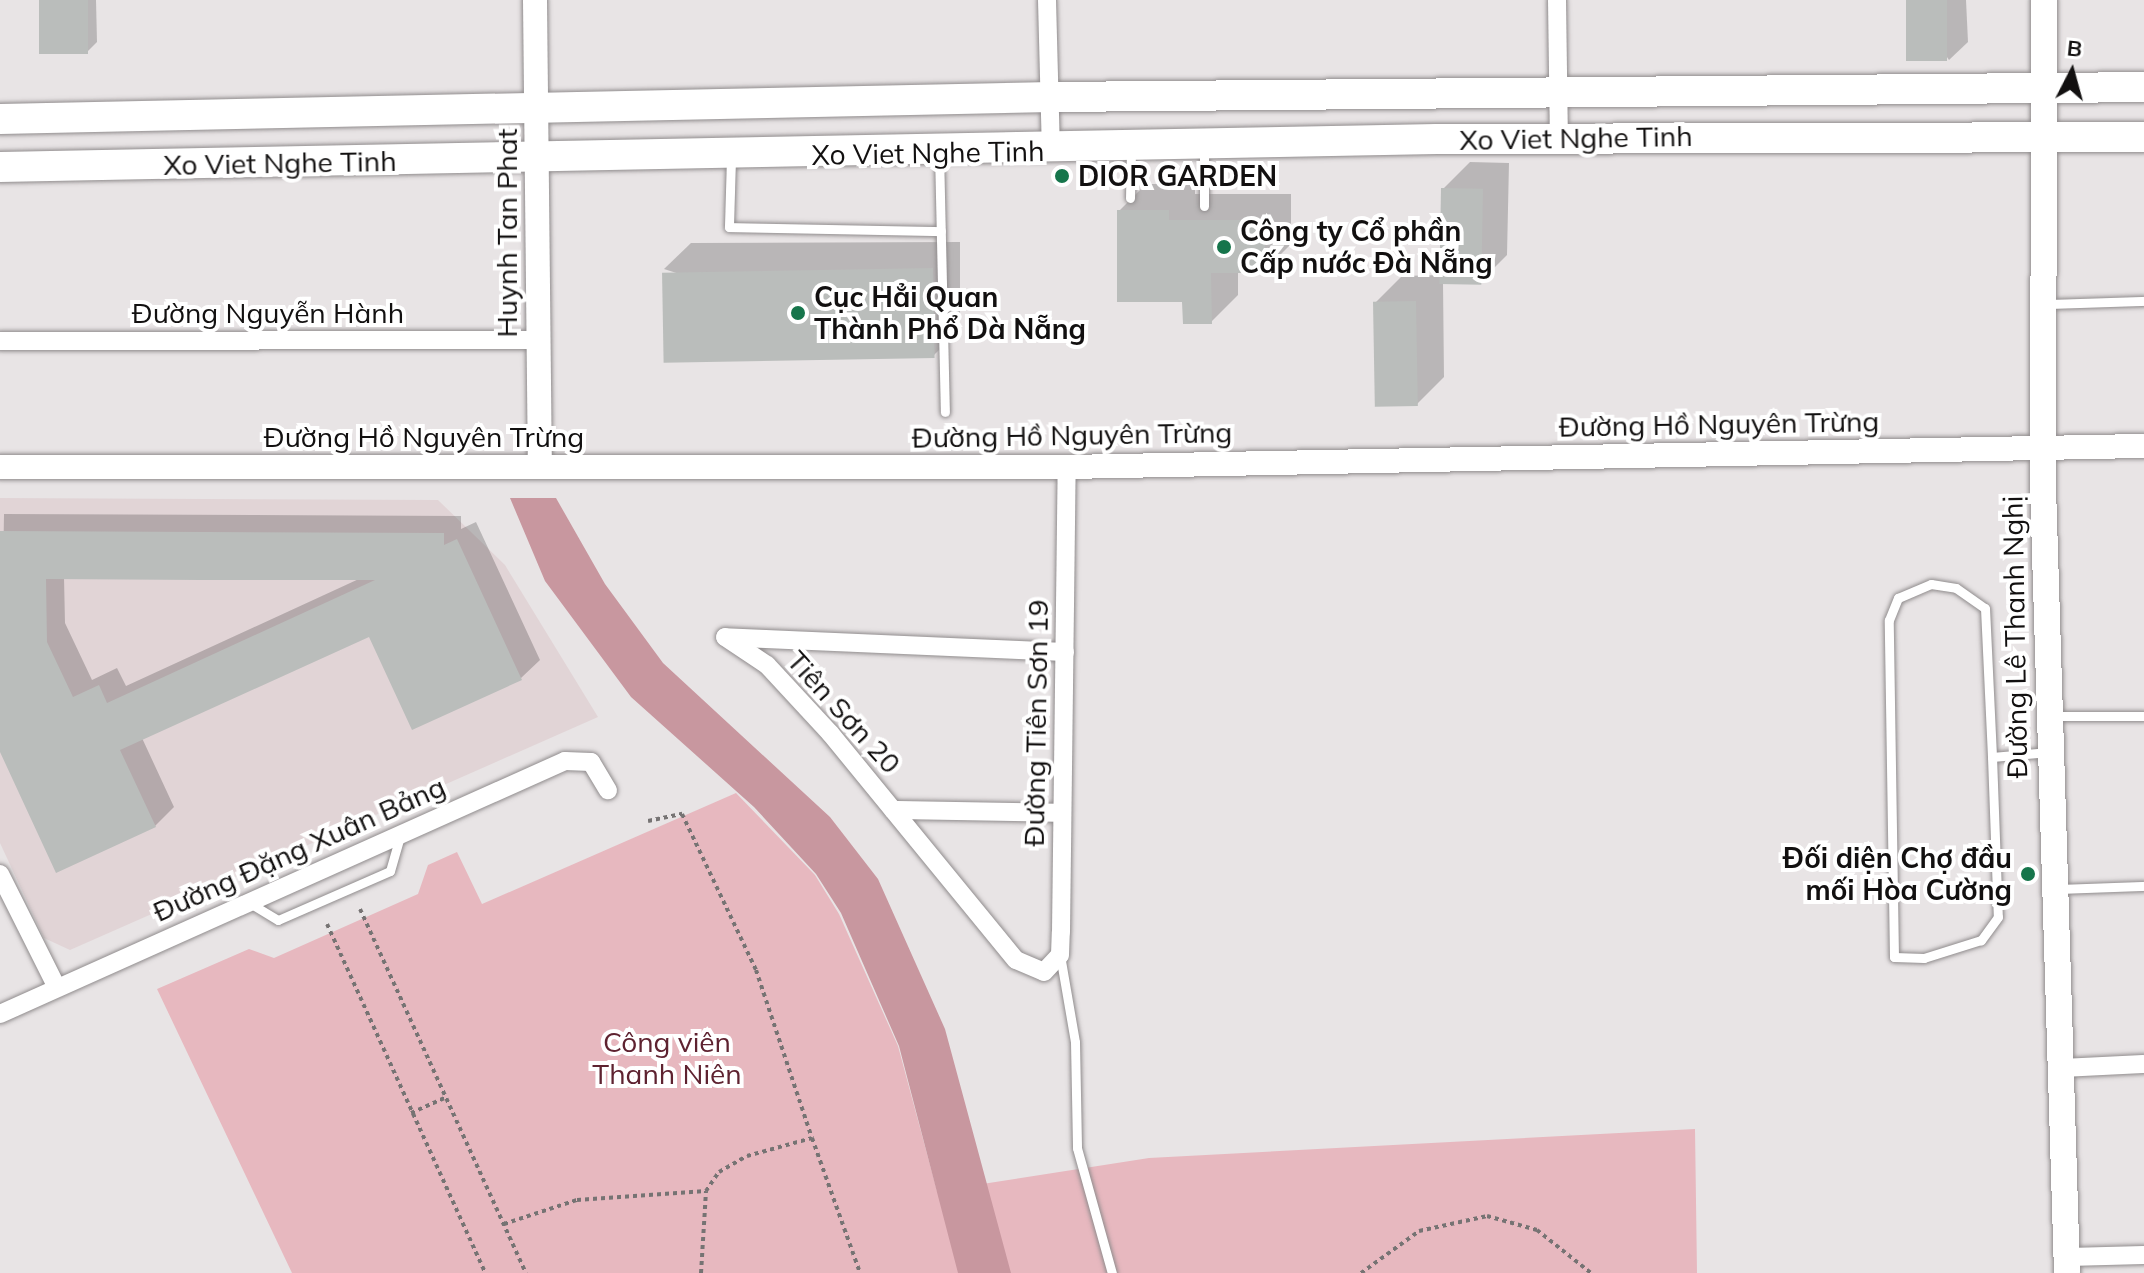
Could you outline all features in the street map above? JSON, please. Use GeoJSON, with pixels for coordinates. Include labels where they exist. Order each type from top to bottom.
{"type":"FeatureCollection","features":[{"type":"Feature","properties":{"kind":"main road","name":"Đường Lê Thanh Nghị"},"geometry":{"type":"LineString","coordinates":[[2044,0],[2043,447],[2053,889],[2067,1265]]}},
{"type":"Feature","properties":{"kind":"main road","name":"Xo Viet Nghe Tinh"},"geometry":{"type":"LineString","coordinates":[[0,119],[1052,97],[2144,87]]}},
{"type":"Feature","properties":{"kind":"main road","name":"Xo Viet Nghe Tinh"},"geometry":{"type":"LineString","coordinates":[[0,167],[731,157],[1559,138],[2144,137]]}},
{"type":"Feature","properties":{"kind":"street","name":"Huynh Tan Phat"},"geometry":{"type":"LineString","coordinates":[[535,0],[538,108],[535,160],[536,340],[540,467]]}},
{"type":"Feature","properties":{"kind":"street"},"geometry":{"type":"LineString","coordinates":[[1047,0],[1052,97],[1051,150]]}},
{"type":"Feature","properties":{"kind":"street"},"geometry":{"type":"LineString","coordinates":[[1557,0],[1559,138]]}},
{"type":"Feature","properties":{"kind":"street","name":"Đường Nguyễn Hành"},"geometry":{"type":"LineString","coordinates":[[0,341],[536,340]]}},
{"type":"Feature","properties":{"kind":"street","name":"Đường Hồ Nguyên Trừng"},"geometry":{"type":"LineString","coordinates":[[0,467],[1067,467],[2144,446]]}},
{"type":"Feature","properties":{"kind":"street","name":"Đường Tiên Sơn 19"},"geometry":{"type":"LineString","coordinates":[[1060,955],[1067,467]]}},
{"type":"Feature","properties":{"kind":"street","name":"Tiên Sơn 20"},"geometry":{"type":"LineString","coordinates":[[1060,955],[1044,972],[1016,960],[893,810],[767,665],[725,637],[1065,652]]}},
{"type":"Feature","properties":{"kind":"street","name":"Đường Đặng Xuân Bảng"},"geometry":{"type":"LineString","coordinates":[[0,1014],[572,759],[591,762],[608,790]]}},
{"type":"Feature","properties":{"kind":"street"},"geometry":{"type":"LineString","coordinates":[[893,810],[1062,813]]}},
{"type":"Feature","properties":{"kind":"street"},"geometry":{"type":"LineString","coordinates":[[0,874],[57,988]]}},
{"type":"Feature","properties":{"kind":"street"},"geometry":{"type":"LineString","coordinates":[[2061,1068],[2144,1064]]}},
{"type":"Feature","properties":{"kind":"street"},"geometry":{"type":"LineString","coordinates":[[2067,1265],[2144,1255]]}},
{"type":"Feature","properties":{"kind":"lane"},"geometry":{"type":"LineString","coordinates":[[1204,146],[1204,206]]}},
{"type":"Feature","properties":{"kind":"lane"},"geometry":{"type":"LineString","coordinates":[[1130,198],[1131,148]]}},
{"type":"Feature","properties":{"kind":"lane"},"geometry":{"type":"LineString","coordinates":[[939,152],[945,412]]}},
{"type":"Feature","properties":{"kind":"lane"},"geometry":{"type":"LineString","coordinates":[[731,157],[729,227],[941,231]]}},
{"type":"Feature","properties":{"kind":"lane"},"geometry":{"type":"LineString","coordinates":[[2042,304],[2144,301]]}},
{"type":"Feature","properties":{"kind":"lane"},"geometry":{"type":"LineString","coordinates":[[1931,584],[1956,588],[1985,608],[1992,757],[1998,917],[1981,940],[1924,958],[1894,957],[1889,620],[1898,598],[1931,584]]}},
{"type":"Feature","properties":{"kind":"lane"},"geometry":{"type":"LineString","coordinates":[[2051,716],[2144,716]]}},
{"type":"Feature","properties":{"kind":"lane"},"geometry":{"type":"LineString","coordinates":[[1992,757],[2049,752]]}},
{"type":"Feature","properties":{"kind":"lane"},"geometry":{"type":"LineString","coordinates":[[248,902],[276,921],[374,878],[392,867],[400,834]]}},
{"type":"Feature","properties":{"kind":"lane"},"geometry":{"type":"LineString","coordinates":[[2053,889],[2144,886]]}},
{"type":"Feature","properties":{"kind":"lane"},"geometry":{"type":"LineString","coordinates":[[1060,955],[1075,1042],[1077,1148],[1112,1273]]}},
{"type":"Feature","properties":{"kind":"path"},"geometry":{"type":"LineString","coordinates":[[648,821],[682,814],[756,970],[860,1273]]}},
{"type":"Feature","properties":{"kind":"path"},"geometry":{"type":"LineString","coordinates":[[360,909],[526,1273]]}},
{"type":"Feature","properties":{"kind":"path"},"geometry":{"type":"LineString","coordinates":[[327,924],[485,1273]]}},
{"type":"Feature","properties":{"kind":"path"},"geometry":{"type":"LineString","coordinates":[[411,1113],[445,1098]]}},
{"type":"Feature","properties":{"kind":"path"},"geometry":{"type":"LineString","coordinates":[[504,1224],[577,1200],[706,1191],[738,1161],[812,1138]]}},
{"type":"Feature","properties":{"kind":"path"},"geometry":{"type":"LineString","coordinates":[[701,1273],[706,1191]]}},
{"type":"Feature","properties":{"kind":"path"},"geometry":{"type":"LineString","coordinates":[[1361,1273],[1419,1231],[1487,1216],[1537,1230],[1591,1273]]}},
{"type":"Feature","properties":{"kind":"shaded area"},"geometry":{"type":"Polygon","coordinates":[[[0,498],[438,500],[505,565],[598,717],[70,950],[44,938],[0,843],[0,498]]]}},
{"type":"Feature","properties":{"kind":"shaded area"},"geometry":{"type":"Polygon","coordinates":[[[510,498],[556,498],[605,584],[663,663],[830,817],[878,879],[945,1029],[1011,1273],[958,1273],[899,1046],[841,913],[816,874],[754,807],[631,697],[545,581],[510,498]]]}},
{"type":"Feature","properties":{"kind":"green space","name":"Công viên Thanh Niên"},"geometry":{"type":"Polygon","coordinates":[[[736,793],[815,875],[839,914],[898,1046],[937,1191],[1149,1158],[1695,1129],[1697,1273],[292,1273],[157,989],[249,949],[274,958],[418,894],[428,865],[457,852],[482,904],[736,793]]]}},
{"type":"Feature","properties":{"kind":"building"},"geometry":{"type":"Polygon","coordinates":[[[39,0],[88,0],[88,54],[39,54],[39,0]]]}},
{"type":"Feature","properties":{"kind":"building"},"geometry":{"type":"Polygon","coordinates":[[[1906,0],[1947,0],[1947,61],[1906,61],[1906,0]]]}},
{"type":"Feature","properties":{"kind":"building"},"geometry":{"type":"Polygon","coordinates":[[[1441,188],[1483,189],[1481,285],[1439,284],[1441,188]]]}},
{"type":"Feature","properties":{"kind":"building"},"geometry":{"type":"Polygon","coordinates":[[[1117,210],[1169,210],[1169,220],[1265,220],[1265,273],[1211,273],[1212,324],[1183,324],[1182,302],[1117,302],[1117,210]]]}},
{"type":"Feature","properties":{"kind":"building","name":"Cục Hẳi Quan Thành Phổ Dà Nẵng"},"geometry":{"type":"Polygon","coordinates":[[[933,268],[935,358],[664,363],[662,273],[933,268]]]}},
{"type":"Feature","properties":{"kind":"building"},"geometry":{"type":"Polygon","coordinates":[[[1416,301],[1418,406],[1375,407],[1373,302],[1416,301]]]}},
{"type":"Feature","properties":{"kind":"building"},"geometry":{"type":"Polygon","coordinates":[[[0,531],[444,533],[444,545],[457,539],[522,680],[412,730],[369,637],[120,750],[156,827],[56,873],[0,752],[0,531]],[[46,579],[47,642],[73,697],[99,685],[107,703],[375,580],[46,579]]]}},
{"type":"Feature","properties":{"kind":"place","name":"DIOR GARDEN"},"geometry":{"type":"Point","coordinates":[1062,176]}},
{"type":"Feature","properties":{"kind":"place","name":"Công ty Cổ phần Cấp nước Đà Nẵng"},"geometry":{"type":"Point","coordinates":[1224,247]}},
{"type":"Feature","properties":{"kind":"place","name":"Cục Hẳi Quan Thành Phổ Dà Nẵng"},"geometry":{"type":"Point","coordinates":[798,313]}},
{"type":"Feature","properties":{"kind":"place","name":"Đối diện Chợ đầu mối Hòa Cường"},"geometry":{"type":"Point","coordinates":[2028,874]}}]}
